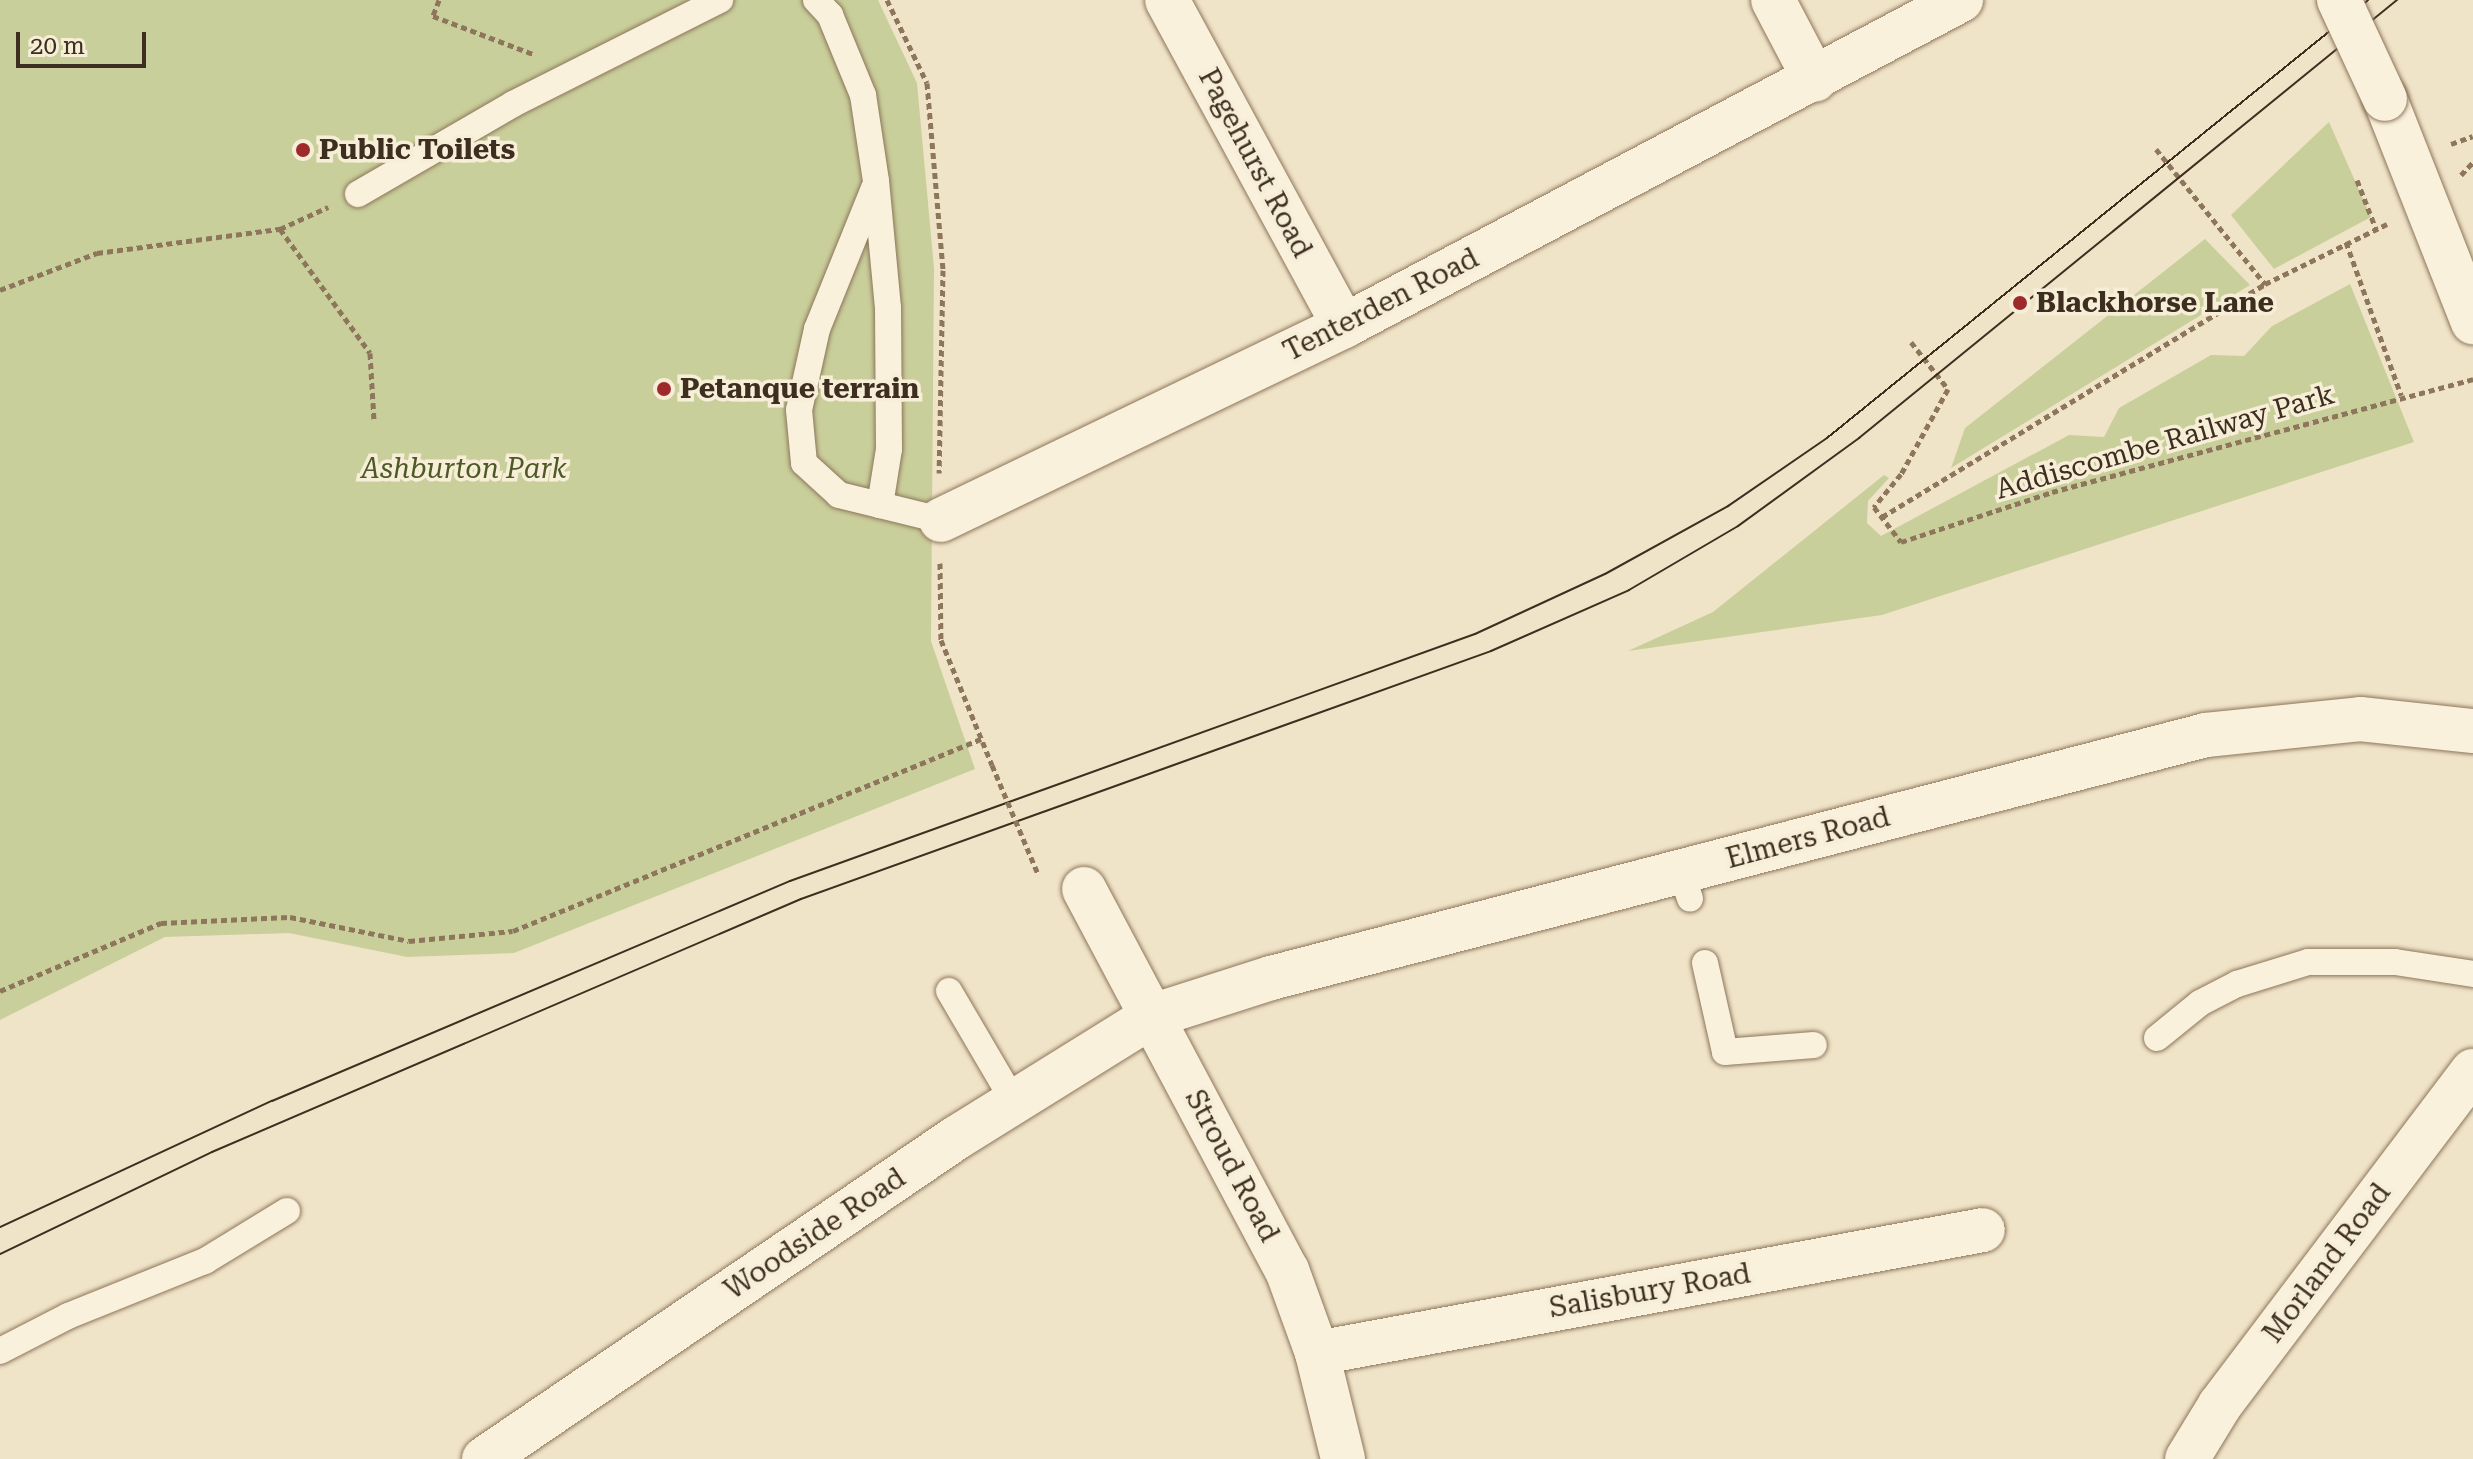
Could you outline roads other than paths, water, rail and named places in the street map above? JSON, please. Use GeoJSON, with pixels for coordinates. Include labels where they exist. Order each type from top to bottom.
{"type":"FeatureCollection","features":[{"type":"Feature","properties":{"kind":"street","name":"Pagehurst Road"},"geometry":{"type":"LineString","coordinates":[[1167,0],[1344,326]]}},
{"type":"Feature","properties":{"kind":"street"},"geometry":{"type":"LineString","coordinates":[[1773,0],[1815,80]]}},
{"type":"Feature","properties":{"kind":"street","name":"Tenterden Road"},"geometry":{"type":"LineString","coordinates":[[941,520],[1344,326],[1815,80],[1961,0]]}},
{"type":"Feature","properties":{"kind":"street"},"geometry":{"type":"LineString","coordinates":[[2339,0],[2385,99],[2473,322]]}},
{"type":"Feature","properties":{"kind":"street","name":"Elmers Road"},"geometry":{"type":"LineString","coordinates":[[1152,1016],[1271,978],[1686,885],[2206,735],[2360,719],[2473,731]]}},
{"type":"Feature","properties":{"kind":"street","name":"Stroud Road"},"geometry":{"type":"LineString","coordinates":[[1084,889],[1287,1270],[1317,1353],[1343,1459]]}},
{"type":"Feature","properties":{"kind":"street","name":"Woodside Road"},"geometry":{"type":"LineString","coordinates":[[484,1459],[1014,1102],[1152,1016]]}},
{"type":"Feature","properties":{"kind":"street","name":"Morland Road"},"geometry":{"type":"LineString","coordinates":[[2187,1459],[2220,1405],[2473,1071]]}},
{"type":"Feature","properties":{"kind":"street","name":"Salisbury Road"},"geometry":{"type":"LineString","coordinates":[[1317,1353],[1983,1230]]}},
{"type":"Feature","properties":{"kind":"lane"},"geometry":{"type":"LineString","coordinates":[[358,194],[579,71],[720,0]]}},
{"type":"Feature","properties":{"kind":"lane"},"geometry":{"type":"LineString","coordinates":[[816,0],[830,15],[863,95],[876,181],[888,324],[889,449],[880,505]]}},
{"type":"Feature","properties":{"kind":"lane"},"geometry":{"type":"LineString","coordinates":[[876,181],[817,329],[799,410],[804,463],[839,495],[941,520]]}},
{"type":"Feature","properties":{"kind":"lane"},"geometry":{"type":"LineString","coordinates":[[2157,1038],[2200,1003],[2237,984],[2308,962],[2395,962],[2473,974]]}},
{"type":"Feature","properties":{"kind":"lane"},"geometry":{"type":"LineString","coordinates":[[1705,963],[1725,1052],[1814,1045]]}},
{"type":"Feature","properties":{"kind":"lane"},"geometry":{"type":"LineString","coordinates":[[949,991],[1014,1102]]}},
{"type":"Feature","properties":{"kind":"lane"},"geometry":{"type":"LineString","coordinates":[[0,1351],[68,1316],[205,1261],[287,1211]]}},
{"type":"Feature","properties":{"kind":"tram line"},"geometry":{"type":"LineString","coordinates":[[0,1227],[272,1101],[790,881],[1475,634],[1605,574],[1728,506],[1827,438],[2368,0]]}},
{"type":"Feature","properties":{"kind":"tram line"},"geometry":{"type":"LineString","coordinates":[[0,1254],[212,1152],[801,899],[1491,651],[1629,590],[1738,526],[1859,438],[2397,0]]}},
{"type":"Feature","properties":{"kind":"place","name":"Public Toilets"},"geometry":{"type":"Point","coordinates":[303,150]}},
{"type":"Feature","properties":{"kind":"place","name":"Blackhorse Lane"},"geometry":{"type":"Point","coordinates":[2020,303]}},
{"type":"Feature","properties":{"kind":"place","name":"Petanque terrain"},"geometry":{"type":"Point","coordinates":[664,389]}},
{"type":"Feature","properties":{"kind":"park label","name":"Ashburton Park"},"geometry":{"type":"Point","coordinates":[464,469]}}]}
